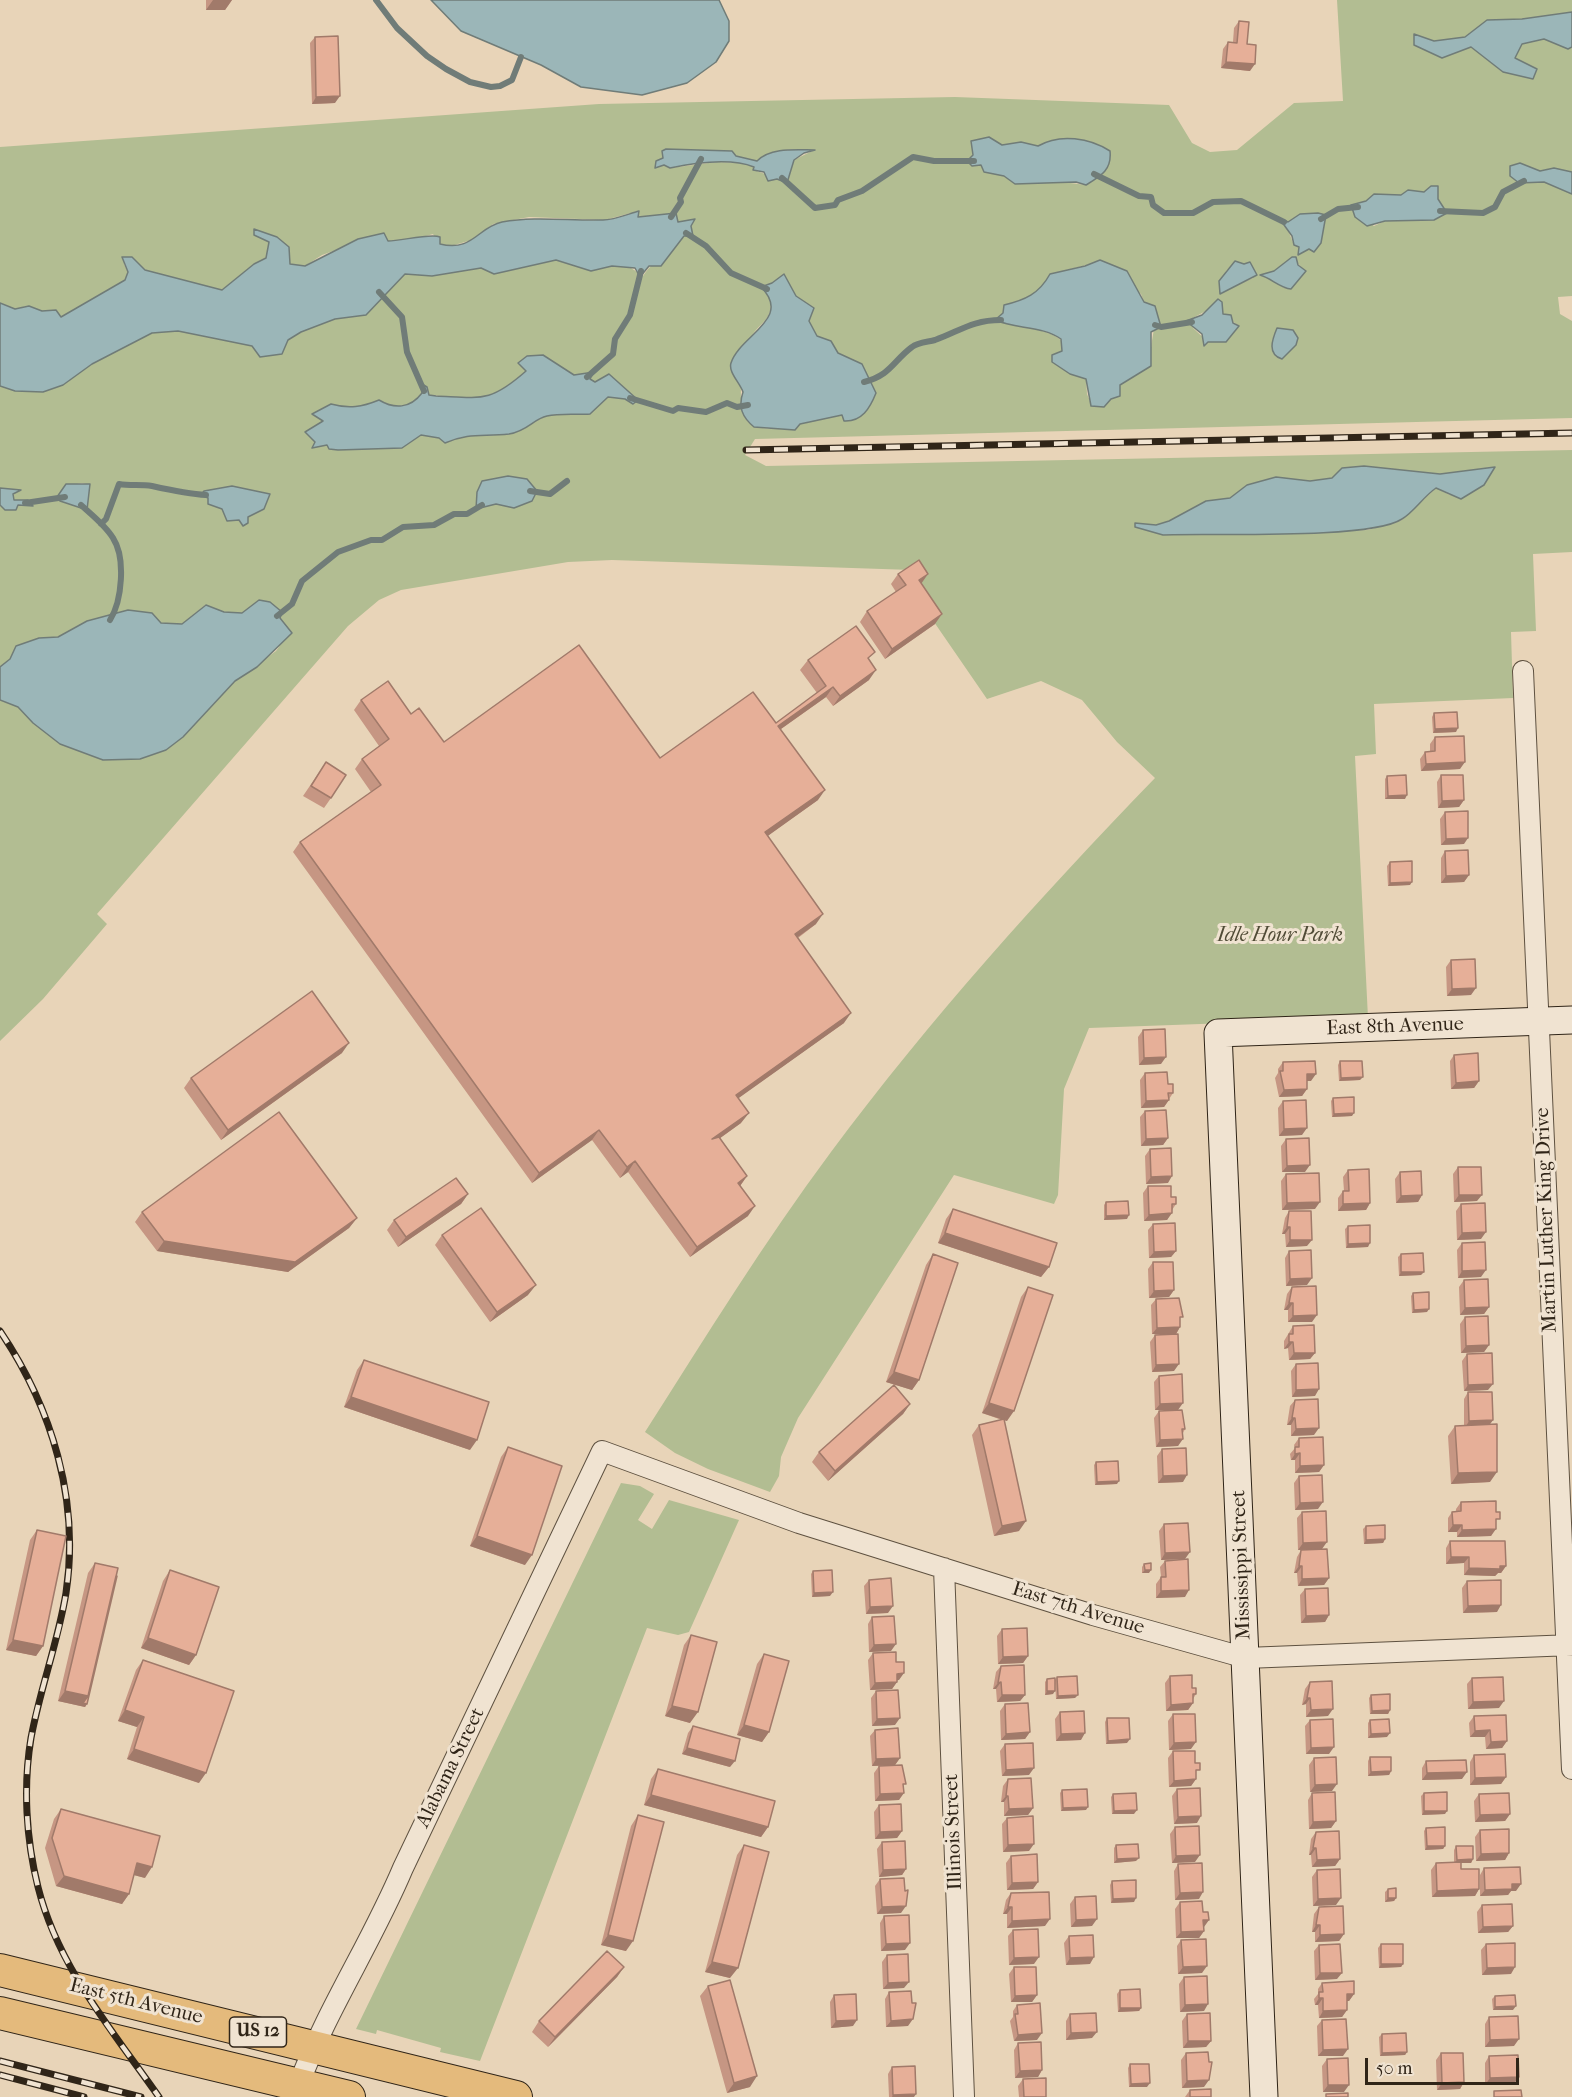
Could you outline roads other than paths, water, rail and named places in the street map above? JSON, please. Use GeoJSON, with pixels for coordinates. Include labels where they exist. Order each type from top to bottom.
{"type":"FeatureCollection","features":[{"type":"Feature","properties":{"kind":"main road","name":"East 5th Avenue"},"geometry":{"type":"LineString","coordinates":[[0,1970],[516,2097]]}},
{"type":"Feature","properties":{"kind":"main road","name":"East 5th Avenue"},"geometry":{"type":"LineString","coordinates":[[0,2013],[349,2097]]}},
{"type":"Feature","properties":{"kind":"street","name":"Martin Luther King Drive"},"geometry":{"type":"LineString","coordinates":[[1523,671],[1538,1022],[1570,1645],[1572,1769]]}},
{"type":"Feature","properties":{"kind":"street","name":"East 8th Avenue"},"geometry":{"type":"LineString","coordinates":[[1218,1034],[1572,1020]]}},
{"type":"Feature","properties":{"kind":"street","name":"Mississippi Street"},"geometry":{"type":"LineString","coordinates":[[1218,1034],[1264,2097]]}},
{"type":"Feature","properties":{"kind":"street","name":"East 7th Avenue"},"geometry":{"type":"LineString","coordinates":[[602,1450],[799,1523],[1093,1615],[1246,1658],[1570,1645]]}},
{"type":"Feature","properties":{"kind":"street","name":"Alabama Street"},"geometry":{"type":"LineString","coordinates":[[299,2084],[313,2046],[391,1899],[403,1868],[602,1450]]}},
{"type":"Feature","properties":{"kind":"street","name":"Illinois Street"},"geometry":{"type":"LineString","coordinates":[[944,1568],[964,2097]]}},
{"type":"Feature","properties":{"kind":"water"},"geometry":{"type":"Polygon","coordinates":[[[431,0],[719,0],[729,21],[729,41],[716,62],[687,83],[642,95],[581,87],[541,65],[461,31],[431,0]]]}},
{"type":"Feature","properties":{"kind":"water"},"geometry":{"type":"Polygon","coordinates":[[[1572,12],[1572,47],[1568,49],[1544,39],[1522,44],[1515,58],[1537,69],[1533,79],[1503,72],[1471,47],[1442,58],[1414,45],[1414,34],[1434,41],[1465,37],[1487,20],[1522,19],[1572,12]]]}},
{"type":"Feature","properties":{"kind":"water"},"geometry":{"type":"Polygon","coordinates":[[[989,137],[1002,145],[1021,142],[1038,146],[1056,139],[1084,140],[1110,151],[1110,158],[1104,172],[1086,185],[1076,182],[1015,184],[1004,176],[984,172],[981,165],[972,166],[967,161],[973,155],[971,141],[989,137]]]}},
{"type":"Feature","properties":{"kind":"water"},"geometry":{"type":"Polygon","coordinates":[[[666,149],[732,151],[736,156],[757,161],[776,151],[815,150],[804,153],[794,160],[787,183],[777,179],[768,181],[764,172],[753,170],[754,167],[745,164],[701,163],[670,168],[664,165],[655,168],[656,161],[663,158],[662,151],[666,149]]]}},
{"type":"Feature","properties":{"kind":"water"},"geometry":{"type":"Polygon","coordinates":[[[1520,163],[1540,171],[1554,168],[1572,172],[1572,194],[1544,182],[1519,183],[1510,176],[1510,166],[1520,163]]]}},
{"type":"Feature","properties":{"kind":"water"},"geometry":{"type":"Polygon","coordinates":[[[1431,186],[1438,186],[1438,199],[1447,213],[1434,220],[1385,221],[1367,226],[1355,217],[1351,205],[1366,201],[1374,194],[1401,195],[1408,190],[1424,192],[1431,186]]]}},
{"type":"Feature","properties":{"kind":"water"},"geometry":{"type":"Polygon","coordinates":[[[639,211],[638,217],[676,213],[678,222],[695,219],[691,226],[693,236],[684,236],[661,266],[649,266],[640,277],[635,268],[612,266],[591,271],[556,260],[494,274],[481,268],[432,276],[405,274],[366,315],[335,319],[301,332],[288,340],[282,354],[260,357],[252,346],[178,331],[152,333],[92,364],[63,385],[43,392],[15,391],[0,386],[0,303],[15,309],[29,306],[42,311],[56,310],[61,317],[125,280],[128,272],[122,257],[132,257],[145,270],[222,290],[254,264],[266,258],[269,242],[254,235],[254,229],[277,237],[289,247],[290,264],[305,266],[358,239],[384,233],[388,241],[436,236],[440,237],[440,244],[451,246],[468,242],[502,222],[540,219],[607,220],[639,211]]]}},
{"type":"Feature","properties":{"kind":"water"},"geometry":{"type":"Polygon","coordinates":[[[1300,214],[1326,215],[1321,243],[1314,252],[1309,249],[1298,255],[1299,247],[1294,245],[1292,236],[1279,218],[1288,222],[1300,214]]]}},
{"type":"Feature","properties":{"kind":"water"},"geometry":{"type":"Polygon","coordinates":[[[1292,257],[1296,257],[1298,265],[1306,271],[1291,289],[1260,275],[1274,271],[1292,257]]]}},
{"type":"Feature","properties":{"kind":"water"},"geometry":{"type":"Polygon","coordinates":[[[1100,260],[1127,271],[1144,302],[1155,306],[1161,327],[1151,332],[1151,366],[1120,385],[1120,396],[1111,399],[1104,407],[1091,406],[1086,379],[1070,374],[1052,362],[1052,355],[1062,351],[1061,339],[1046,332],[995,320],[1003,313],[1004,305],[1031,295],[1041,287],[1050,274],[1100,260]]]}},
{"type":"Feature","properties":{"kind":"water"},"geometry":{"type":"Polygon","coordinates":[[[1235,261],[1244,264],[1250,262],[1257,275],[1220,294],[1219,281],[1235,261]]]}},
{"type":"Feature","properties":{"kind":"water"},"geometry":{"type":"Polygon","coordinates":[[[784,274],[796,296],[814,308],[809,321],[817,336],[831,341],[838,353],[862,364],[876,393],[868,409],[860,417],[844,421],[842,415],[800,424],[795,430],[754,427],[744,415],[741,407],[743,392],[733,374],[731,363],[736,353],[768,318],[771,308],[769,298],[761,287],[772,283],[784,274]]]}},
{"type":"Feature","properties":{"kind":"water"},"geometry":{"type":"Polygon","coordinates":[[[1218,299],[1222,302],[1223,314],[1231,315],[1233,323],[1239,326],[1226,342],[1208,342],[1204,346],[1202,334],[1186,321],[1202,315],[1218,299]]]}},
{"type":"Feature","properties":{"kind":"water"},"geometry":{"type":"Polygon","coordinates":[[[1277,328],[1293,330],[1298,338],[1296,345],[1282,359],[1274,354],[1272,346],[1277,328]]]}},
{"type":"Feature","properties":{"kind":"water"},"geometry":{"type":"Polygon","coordinates":[[[543,355],[574,375],[594,372],[590,379],[595,382],[609,374],[638,400],[633,404],[625,399],[608,397],[590,414],[547,416],[509,434],[469,436],[445,443],[439,438],[421,435],[402,448],[338,450],[329,449],[327,445],[312,448],[315,442],[305,432],[323,421],[312,414],[331,404],[355,406],[379,400],[390,405],[407,405],[422,393],[422,384],[427,387],[429,395],[436,396],[475,397],[494,394],[526,371],[518,363],[527,356],[543,355]]]}},
{"type":"Feature","properties":{"kind":"water"},"geometry":{"type":"Polygon","coordinates":[[[1364,466],[1440,474],[1495,467],[1484,485],[1461,499],[1436,488],[1402,519],[1384,526],[1325,533],[1251,535],[1163,535],[1135,527],[1135,523],[1156,525],[1169,521],[1206,501],[1230,498],[1247,485],[1276,477],[1310,481],[1332,478],[1342,468],[1364,466]]]}},
{"type":"Feature","properties":{"kind":"water"},"geometry":{"type":"Polygon","coordinates":[[[508,476],[527,479],[537,491],[532,501],[514,508],[496,504],[476,509],[477,492],[482,481],[508,476]]]}},
{"type":"Feature","properties":{"kind":"water"},"geometry":{"type":"Polygon","coordinates":[[[66,484],[90,484],[87,510],[60,501],[57,497],[66,484]]]}},
{"type":"Feature","properties":{"kind":"water"},"geometry":{"type":"Polygon","coordinates":[[[232,486],[270,494],[264,509],[248,517],[248,523],[243,526],[239,520],[227,521],[222,509],[208,504],[208,498],[201,495],[204,491],[232,486]]]}},
{"type":"Feature","properties":{"kind":"water"},"geometry":{"type":"Polygon","coordinates":[[[0,488],[21,490],[13,494],[14,500],[28,500],[33,506],[18,505],[16,510],[5,510],[0,505],[0,488]]]}},
{"type":"Feature","properties":{"kind":"water"},"geometry":{"type":"Polygon","coordinates":[[[259,600],[270,602],[282,612],[280,618],[292,633],[257,667],[235,681],[183,737],[166,750],[140,759],[103,760],[60,744],[33,723],[18,707],[0,700],[0,667],[10,659],[16,646],[39,638],[58,637],[87,621],[128,610],[152,613],[161,623],[182,624],[206,605],[224,612],[242,613],[259,600]]]}},
{"type":"Feature","properties":{"kind":"waterway"},"geometry":{"type":"LineString","coordinates":[[376,0],[397,28],[427,56],[470,82],[491,87],[500,86],[512,80],[521,57]]}},
{"type":"Feature","properties":{"kind":"waterway"},"geometry":{"type":"LineString","coordinates":[[782,178],[815,208],[835,205],[838,200],[862,191],[913,157],[934,161],[974,161]]}},
{"type":"Feature","properties":{"kind":"waterway"},"geometry":{"type":"LineString","coordinates":[[671,217],[681,202],[680,198],[701,159]]}},
{"type":"Feature","properties":{"kind":"waterway"},"geometry":{"type":"LineString","coordinates":[[1094,174],[1139,196],[1151,197],[1153,205],[1164,213],[1193,213],[1213,202],[1241,201],[1284,222]]}},
{"type":"Feature","properties":{"kind":"waterway"},"geometry":{"type":"LineString","coordinates":[[1440,211],[1483,213],[1495,207],[1503,192],[1524,181]]}},
{"type":"Feature","properties":{"kind":"waterway"},"geometry":{"type":"LineString","coordinates":[[1321,219],[1338,209],[1358,207]]}},
{"type":"Feature","properties":{"kind":"waterway"},"geometry":{"type":"LineString","coordinates":[[686,233],[706,246],[731,273],[767,289]]}},
{"type":"Feature","properties":{"kind":"waterway"},"geometry":{"type":"LineString","coordinates":[[587,377],[613,354],[615,339],[630,315],[641,271]]}},
{"type":"Feature","properties":{"kind":"waterway"},"geometry":{"type":"LineString","coordinates":[[379,292],[402,317],[407,352],[424,391]]}},
{"type":"Feature","properties":{"kind":"waterway"},"geometry":{"type":"LineString","coordinates":[[864,382],[886,372],[917,344],[935,340],[974,324],[1001,320]]}},
{"type":"Feature","properties":{"kind":"waterway"},"geometry":{"type":"LineString","coordinates":[[1155,325],[1161,327],[1192,322]]}},
{"type":"Feature","properties":{"kind":"waterway"},"geometry":{"type":"LineString","coordinates":[[630,398],[673,411],[678,408],[706,412],[727,403],[737,407],[748,405]]}},
{"type":"Feature","properties":{"kind":"waterway"},"geometry":{"type":"LineString","coordinates":[[530,491],[550,494],[567,481]]}},
{"type":"Feature","properties":{"kind":"waterway"},"geometry":{"type":"LineString","coordinates":[[101,524],[106,519],[119,484],[148,485],[206,495]]}},
{"type":"Feature","properties":{"kind":"waterway"},"geometry":{"type":"LineString","coordinates":[[25,503],[65,497]]}},
{"type":"Feature","properties":{"kind":"waterway"},"geometry":{"type":"LineString","coordinates":[[81,505],[110,534],[120,557],[120,591],[110,620]]}},
{"type":"Feature","properties":{"kind":"waterway"},"geometry":{"type":"LineString","coordinates":[[277,616],[292,604],[302,581],[338,552],[371,540],[382,540],[403,527],[434,525],[454,514],[467,514],[482,505]]}},
{"type":"Feature","properties":{"kind":"railway"},"geometry":{"type":"LineString","coordinates":[[746,450],[1572,433]]}},
{"type":"Feature","properties":{"kind":"railway"},"geometry":{"type":"LineString","coordinates":[[0,1331],[34,1391],[47,1423],[58,1456],[69,1524],[66,1593],[31,1738],[27,1775],[28,1831],[34,1869],[47,1916],[73,1971],[105,2022],[159,2097]]}},
{"type":"Feature","properties":{"kind":"railway"},"geometry":{"type":"LineString","coordinates":[[0,2061],[141,2097]]}},
{"type":"Feature","properties":{"kind":"railway"},"geometry":{"type":"LineString","coordinates":[[0,2075],[84,2097]]}},
{"type":"Feature","properties":{"kind":"park label","name":"Idle Hour Park"},"geometry":{"type":"Point","coordinates":[1280,936]}}]}
